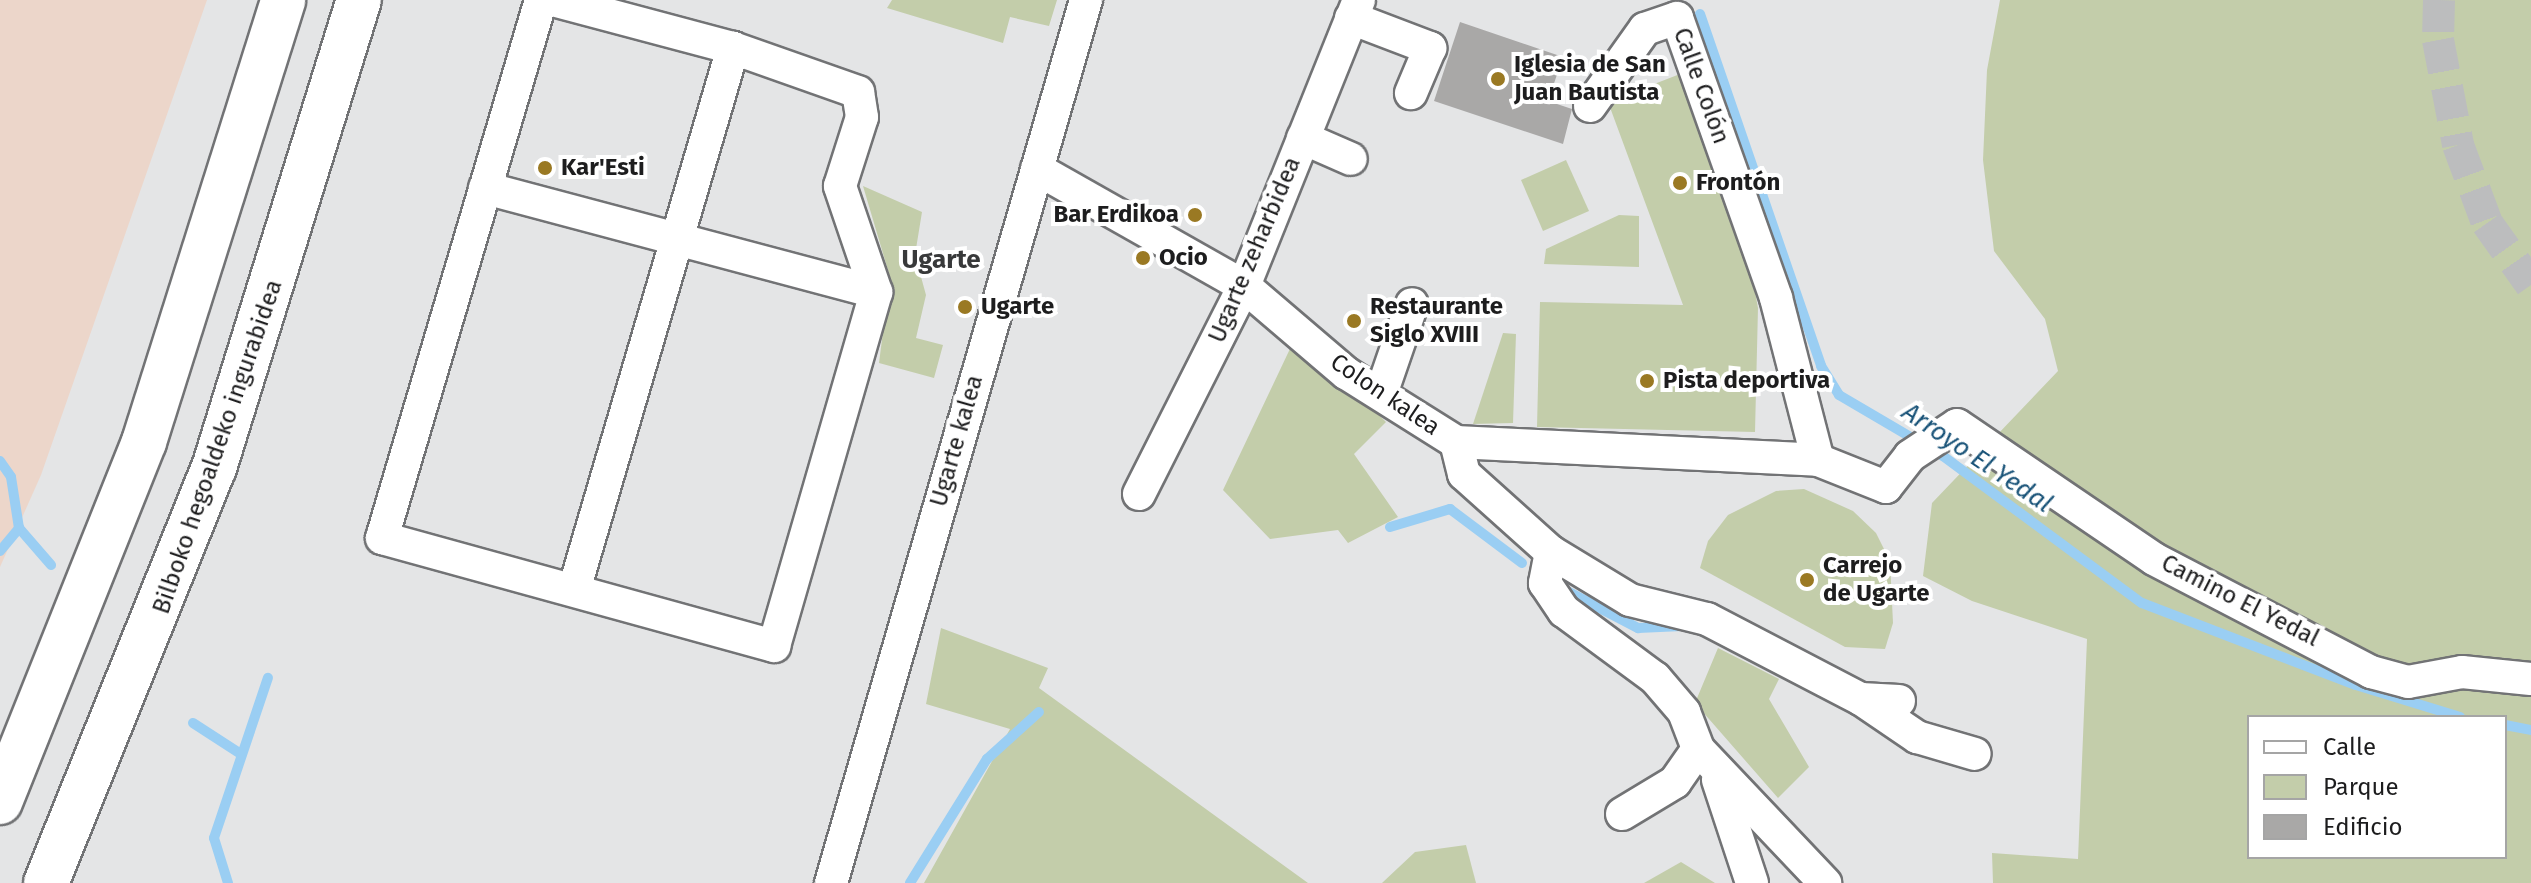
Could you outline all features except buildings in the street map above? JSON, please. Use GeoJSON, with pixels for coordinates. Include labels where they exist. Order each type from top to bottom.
{"type":"FeatureCollection","features":[{"type":"Feature","properties":{"kind":"highway"},"geometry":{"type":"LineString","coordinates":[[0,802],[144,442],[283,0]]}},
{"type":"Feature","properties":{"kind":"highway","name":"Bilboko hegoaldeko ingurabidea"},"geometry":{"type":"LineString","coordinates":[[46,883],[177,569],[300,201],[359,0]]}},
{"type":"Feature","properties":{"kind":"highway"},"geometry":{"type":"LineString","coordinates":[[300,201],[384,0]]}},
{"type":"Feature","properties":{"kind":"street"},"geometry":{"type":"LineString","coordinates":[[541,0],[382,538],[774,646],[876,292],[840,186],[862,117],[858,92],[733,48],[553,0]]}},
{"type":"Feature","properties":{"kind":"street","name":"Ugarte kalea"},"geometry":{"type":"LineString","coordinates":[[831,883],[1086,0]]}},
{"type":"Feature","properties":{"kind":"street"},"geometry":{"type":"LineString","coordinates":[[1355,9],[1430,48],[1411,93]]}},
{"type":"Feature","properties":{"kind":"street","name":"Ugarte zeharbidea"},"geometry":{"type":"LineString","coordinates":[[1139,494],[1244,286],[1355,9]]}},
{"type":"Feature","properties":{"kind":"street","name":"Calle Colón"},"geometry":{"type":"LineString","coordinates":[[1590,106],[1645,29],[1677,18],[1776,298],[1818,460]]}},
{"type":"Feature","properties":{"kind":"street"},"geometry":{"type":"LineString","coordinates":[[574,590],[733,48]]}},
{"type":"Feature","properties":{"kind":"street"},"geometry":{"type":"LineString","coordinates":[[1303,138],[1351,159]]}},
{"type":"Feature","properties":{"kind":"street","name":"Colon kalea"},"geometry":{"type":"LineString","coordinates":[[1037,169],[1244,286],[1346,373],[1456,442],[1818,460],[1886,487],[1923,447]]}},
{"type":"Feature","properties":{"kind":"street"},"geometry":{"type":"LineString","coordinates":[[485,188],[876,292]]}},
{"type":"Feature","properties":{"kind":"street"},"geometry":{"type":"LineString","coordinates":[[1381,394],[1412,304]]}},
{"type":"Feature","properties":{"kind":"street","name":"Camino El Yedal"},"geometry":{"type":"LineString","coordinates":[[1923,447],[1957,425],[2154,559],[2371,672],[2408,682],[2462,672],[2531,679]]}},
{"type":"Feature","properties":{"kind":"street"},"geometry":{"type":"LineString","coordinates":[[1456,442],[1464,474],[1551,552],[1630,600],[1707,619],[1861,699],[1917,737],[1975,754]]}},
{"type":"Feature","properties":{"kind":"street"},"geometry":{"type":"LineString","coordinates":[[1551,552],[1545,583],[1564,611],[1655,678],[1684,712],[1706,759],[1752,883]]}},
{"type":"Feature","properties":{"kind":"street"},"geometry":{"type":"LineString","coordinates":[[1861,699],[1899,701]]}},
{"type":"Feature","properties":{"kind":"street"},"geometry":{"type":"LineString","coordinates":[[1622,814],[1706,759]]}},
{"type":"Feature","properties":{"kind":"street"},"geometry":{"type":"LineString","coordinates":[[1706,759],[1825,883]]}},
{"type":"Feature","properties":{"kind":"shaded area"},"geometry":{"type":"Polygon","coordinates":[[[0,0],[207,0],[41,475],[0,567],[0,0]]]}},
{"type":"Feature","properties":{"kind":"green space"},"geometry":{"type":"Polygon","coordinates":[[[892,0],[1057,0],[1049,26],[1010,17],[1003,43],[887,8],[892,0]]]}},
{"type":"Feature","properties":{"kind":"green space"},"geometry":{"type":"Polygon","coordinates":[[[2000,0],[2531,0],[2531,883],[1993,883],[1992,853],[2078,859],[2087,639],[1972,601],[1923,576],[1932,503],[2058,371],[2045,319],[1994,251],[1983,160],[1987,70],[2000,0]]]}},
{"type":"Feature","properties":{"kind":"green space","name":"Pista deportiva"},"geometry":{"type":"Polygon","coordinates":[[[1680,74],[1750,265],[1758,308],[1755,432],[1537,427],[1540,302],[1683,305],[1608,102],[1680,74]]]}},
{"type":"Feature","properties":{"kind":"green space"},"geometry":{"type":"Polygon","coordinates":[[[1566,160],[1589,211],[1543,231],[1521,180],[1566,160]]]}},
{"type":"Feature","properties":{"kind":"green space"},"geometry":{"type":"Polygon","coordinates":[[[863,186],[922,212],[915,255],[926,295],[916,338],[943,345],[934,378],[879,363],[890,277],[863,186]]]}},
{"type":"Feature","properties":{"kind":"green space"},"geometry":{"type":"Polygon","coordinates":[[[1619,215],[1639,216],[1639,267],[1544,264],[1546,249],[1619,215]]]}},
{"type":"Feature","properties":{"kind":"green space"},"geometry":{"type":"Polygon","coordinates":[[[1503,333],[1516,334],[1513,423],[1473,424],[1503,333]]]}},
{"type":"Feature","properties":{"kind":"green space"},"geometry":{"type":"Polygon","coordinates":[[[1297,334],[1386,422],[1354,454],[1398,517],[1348,543],[1338,530],[1270,539],[1223,490],[1297,334]]]}},
{"type":"Feature","properties":{"kind":"green space","name":"Carrejo de Ugarte"},"geometry":{"type":"Polygon","coordinates":[[[1804,489],[1853,511],[1876,533],[1890,561],[1893,623],[1885,649],[1845,647],[1700,568],[1708,541],[1728,515],[1776,491],[1804,489]]]}},
{"type":"Feature","properties":{"kind":"green space"},"geometry":{"type":"Polygon","coordinates":[[[941,628],[1048,668],[1039,688],[1308,883],[924,883],[1010,729],[926,704],[941,628]]]}},
{"type":"Feature","properties":{"kind":"green space"},"geometry":{"type":"Polygon","coordinates":[[[1718,648],[1779,679],[1769,699],[1809,767],[1778,798],[1695,703],[1718,648]]]}},
{"type":"Feature","properties":{"kind":"green space"},"geometry":{"type":"Polygon","coordinates":[[[1466,845],[1476,883],[1382,883],[1415,852],[1466,845]]]}},
{"type":"Feature","properties":{"kind":"green space"},"geometry":{"type":"Polygon","coordinates":[[[1681,862],[1715,883],[1644,883],[1681,862]]]}},
{"type":"Feature","properties":{"kind":"waterway","name":"Arroyo El Yedal"},"geometry":{"type":"LineString","coordinates":[[1700,14],[1821,366],[1839,395],[1943,456],[2142,603],[2356,685],[2454,715]]}},
{"type":"Feature","properties":{"kind":"waterway"},"geometry":{"type":"LineString","coordinates":[[0,461],[11,477],[19,528],[51,565]]}},
{"type":"Feature","properties":{"kind":"waterway"},"geometry":{"type":"LineString","coordinates":[[1390,527],[1450,509],[1522,563]]}},
{"type":"Feature","properties":{"kind":"waterway"},"geometry":{"type":"LineString","coordinates":[[0,551],[19,528]]}},
{"type":"Feature","properties":{"kind":"waterway"},"geometry":{"type":"LineString","coordinates":[[1563,589],[1638,628],[1682,626]]}},
{"type":"Feature","properties":{"kind":"waterway"},"geometry":{"type":"LineString","coordinates":[[228,883],[214,838],[268,678]]}},
{"type":"Feature","properties":{"kind":"waterway"},"geometry":{"type":"LineString","coordinates":[[910,883],[987,759],[1039,712]]}},
{"type":"Feature","properties":{"kind":"waterway"},"geometry":{"type":"LineString","coordinates":[[193,723],[241,754]]}},
{"type":"Feature","properties":{"kind":"waterway","name":"Arroyo El Yedal"},"geometry":{"type":"LineString","coordinates":[[2507,725],[2531,730]]}},
{"type":"Feature","properties":{"kind":"tunnel"},"geometry":{"type":"LineString","coordinates":[[2439,0],[2438,40],[2458,145],[2487,223],[2531,285]]}},
{"type":"Feature","properties":{"kind":"place","name":"Iglesia de San Juan Bautista"},"geometry":{"type":"Point","coordinates":[1498,79]}},
{"type":"Feature","properties":{"kind":"place","name":"Kar'Esti"},"geometry":{"type":"Point","coordinates":[545,168]}},
{"type":"Feature","properties":{"kind":"place","name":"Frontón"},"geometry":{"type":"Point","coordinates":[1680,183]}},
{"type":"Feature","properties":{"kind":"place","name":"Bar Erdikoa"},"geometry":{"type":"Point","coordinates":[1195,215]}},
{"type":"Feature","properties":{"kind":"place","name":"Ocio"},"geometry":{"type":"Point","coordinates":[1143,258]}},
{"type":"Feature","properties":{"kind":"place","name":"Ugarte"},"geometry":{"type":"Point","coordinates":[965,307]}},
{"type":"Feature","properties":{"kind":"place","name":"Restaurante Siglo XVIII"},"geometry":{"type":"Point","coordinates":[1354,321]}},
{"type":"Feature","properties":{"kind":"place","name":"Pista deportiva"},"geometry":{"type":"Point","coordinates":[1647,381]}},
{"type":"Feature","properties":{"kind":"place","name":"Carrejo de Ugarte"},"geometry":{"type":"Point","coordinates":[1807,580]}},
{"type":"Feature","properties":{"kind":"district","name":"Ugarte"},"geometry":{"type":"Point","coordinates":[941,260]}}]}
